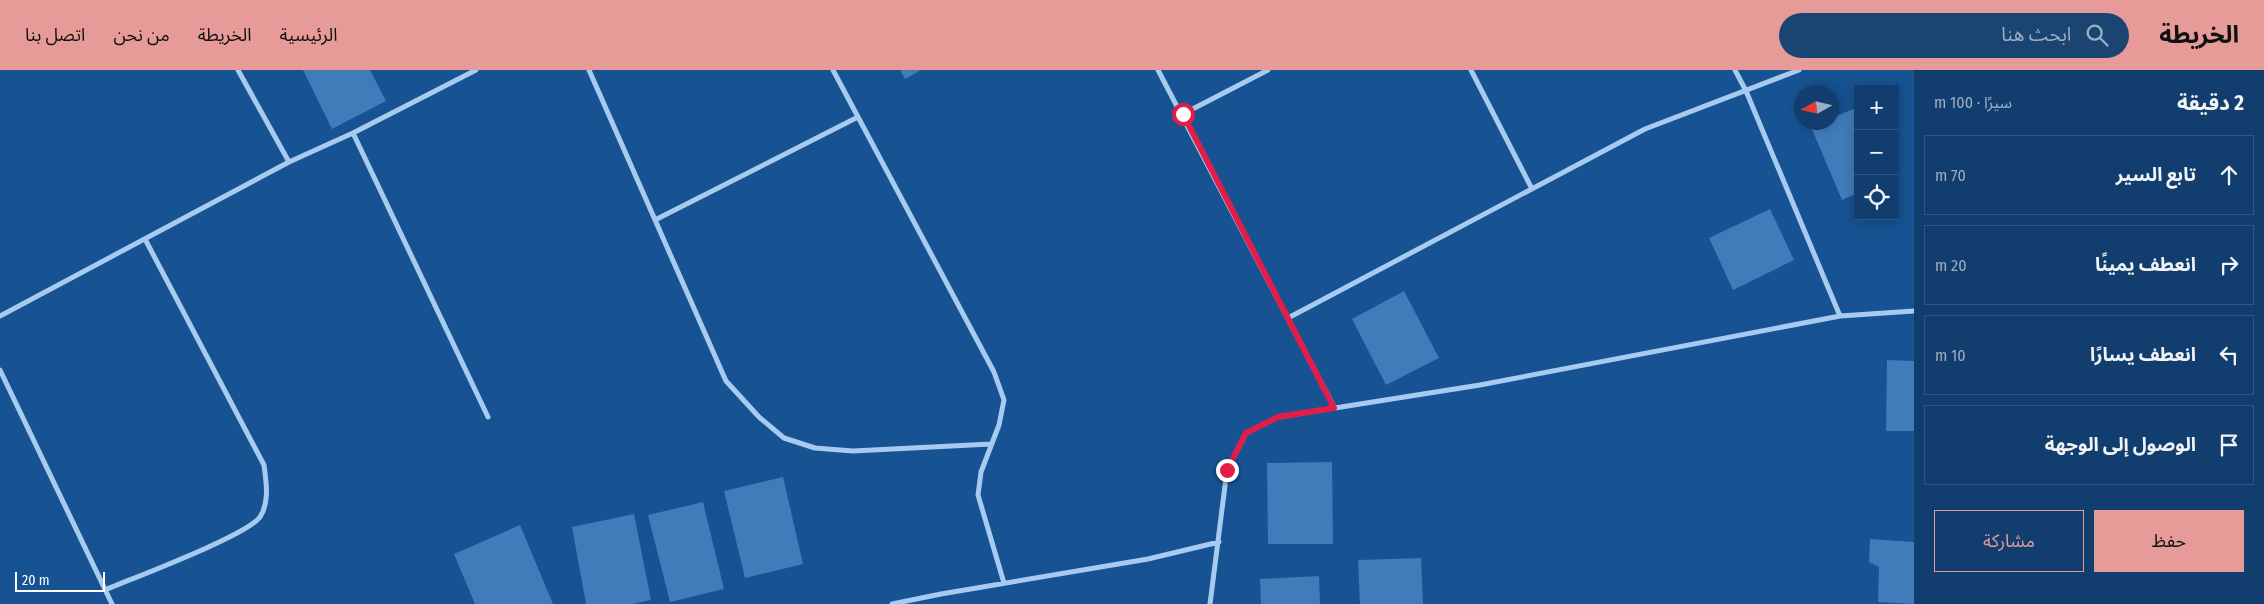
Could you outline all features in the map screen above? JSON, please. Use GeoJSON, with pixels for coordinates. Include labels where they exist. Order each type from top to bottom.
{"type":"FeatureCollection","features":[{"type":"Feature","properties":{"kind":"street"},"geometry":{"type":"LineString","coordinates":[[238,70],[289,162]]}},
{"type":"Feature","properties":{"kind":"street"},"geometry":{"type":"LineString","coordinates":[[0,316],[289,162],[353,133],[476,70]]}},
{"type":"Feature","properties":{"kind":"street"},"geometry":{"type":"LineString","coordinates":[[589,70],[726,380],[759,417],[784,438],[815,448],[854,451],[991,444]]}},
{"type":"Feature","properties":{"kind":"street"},"geometry":{"type":"LineString","coordinates":[[832,70],[994,372],[1004,400],[999,425],[981,472],[978,495],[1004,583]]}},
{"type":"Feature","properties":{"kind":"street"},"geometry":{"type":"LineString","coordinates":[[1158,70],[1183,114],[1334,408]]}},
{"type":"Feature","properties":{"kind":"street"},"geometry":{"type":"LineString","coordinates":[[1183,114],[1268,70]]}},
{"type":"Feature","properties":{"kind":"street"},"geometry":{"type":"LineString","coordinates":[[1471,70],[1532,189]]}},
{"type":"Feature","properties":{"kind":"street"},"geometry":{"type":"LineString","coordinates":[[1735,70],[1746,91],[1840,316]]}},
{"type":"Feature","properties":{"kind":"street"},"geometry":{"type":"LineString","coordinates":[[1288,318],[1645,129],[1799,70]]}},
{"type":"Feature","properties":{"kind":"street"},"geometry":{"type":"LineString","coordinates":[[655,220],[858,117]]}},
{"type":"Feature","properties":{"kind":"street"},"geometry":{"type":"LineString","coordinates":[[353,133],[488,418]]}},
{"type":"Feature","properties":{"kind":"street"},"geometry":{"type":"LineString","coordinates":[[105,590],[234,535],[260,517],[268,490],[264,465],[146,239]]}},
{"type":"Feature","properties":{"kind":"street"},"geometry":{"type":"LineString","coordinates":[[1210,604],[1227,470],[1246,433],[1278,417],[1480,385],[1840,316],[1914,311]]}},
{"type":"Feature","properties":{"kind":"street"},"geometry":{"type":"LineString","coordinates":[[0,370],[112,604]]}},
{"type":"Feature","properties":{"kind":"street"},"geometry":{"type":"LineString","coordinates":[[892,604],[1148,559],[1219,542]]}},
{"type":"Feature","properties":{"kind":"building"},"geometry":{"type":"Polygon","coordinates":[[[303,70],[370,70],[386,101],[332,129],[303,70]]]}},
{"type":"Feature","properties":{"kind":"building"},"geometry":{"type":"Polygon","coordinates":[[[900,70],[921,70],[905,79],[900,70]]]}},
{"type":"Feature","properties":{"kind":"building"},"geometry":{"type":"Polygon","coordinates":[[[1854,109],[1854,195],[1842,200],[1812,130],[1839,130],[1839,115],[1854,109]]]}},
{"type":"Feature","properties":{"kind":"building"},"geometry":{"type":"Polygon","coordinates":[[[1770,209],[1794,260],[1733,290],[1709,238],[1770,209]]]}},
{"type":"Feature","properties":{"kind":"building"},"geometry":{"type":"Polygon","coordinates":[[[1404,291],[1439,358],[1386,385],[1352,319],[1404,291]]]}},
{"type":"Feature","properties":{"kind":"building"},"geometry":{"type":"Polygon","coordinates":[[[1887,360],[1914,361],[1914,431],[1886,431],[1887,360]]]}},
{"type":"Feature","properties":{"kind":"building"},"geometry":{"type":"Polygon","coordinates":[[[1332,462],[1333,544],[1268,544],[1267,463],[1332,462]]]}},
{"type":"Feature","properties":{"kind":"building"},"geometry":{"type":"Polygon","coordinates":[[[783,477],[803,564],[745,578],[724,491],[783,477]]]}},
{"type":"Feature","properties":{"kind":"building"},"geometry":{"type":"Polygon","coordinates":[[[703,502],[724,589],[670,602],[648,515],[703,502]]]}},
{"type":"Feature","properties":{"kind":"building"},"geometry":{"type":"Polygon","coordinates":[[[634,514],[651,600],[632,604],[586,604],[572,527],[634,514]]]}},
{"type":"Feature","properties":{"kind":"building"},"geometry":{"type":"Polygon","coordinates":[[[520,525],[553,604],[475,604],[454,554],[520,525]]]}},
{"type":"Feature","properties":{"kind":"building"},"geometry":{"type":"Polygon","coordinates":[[[1870,539],[1914,542],[1914,604],[1878,602],[1879,567],[1869,562],[1870,539]]]}},
{"type":"Feature","properties":{"kind":"building"},"geometry":{"type":"Polygon","coordinates":[[[1421,558],[1423,604],[1360,604],[1358,560],[1421,558]]]}},
{"type":"Feature","properties":{"kind":"building"},"geometry":{"type":"Polygon","coordinates":[[[1319,576],[1320,604],[1261,604],[1260,579],[1319,576]]]}},
{"type":"Feature","properties":{"kind":"route"},"geometry":{"type":"LineString","coordinates":[[1183,114],[1334,408],[1278,417],[1246,433],[1227,470]]}}]}
